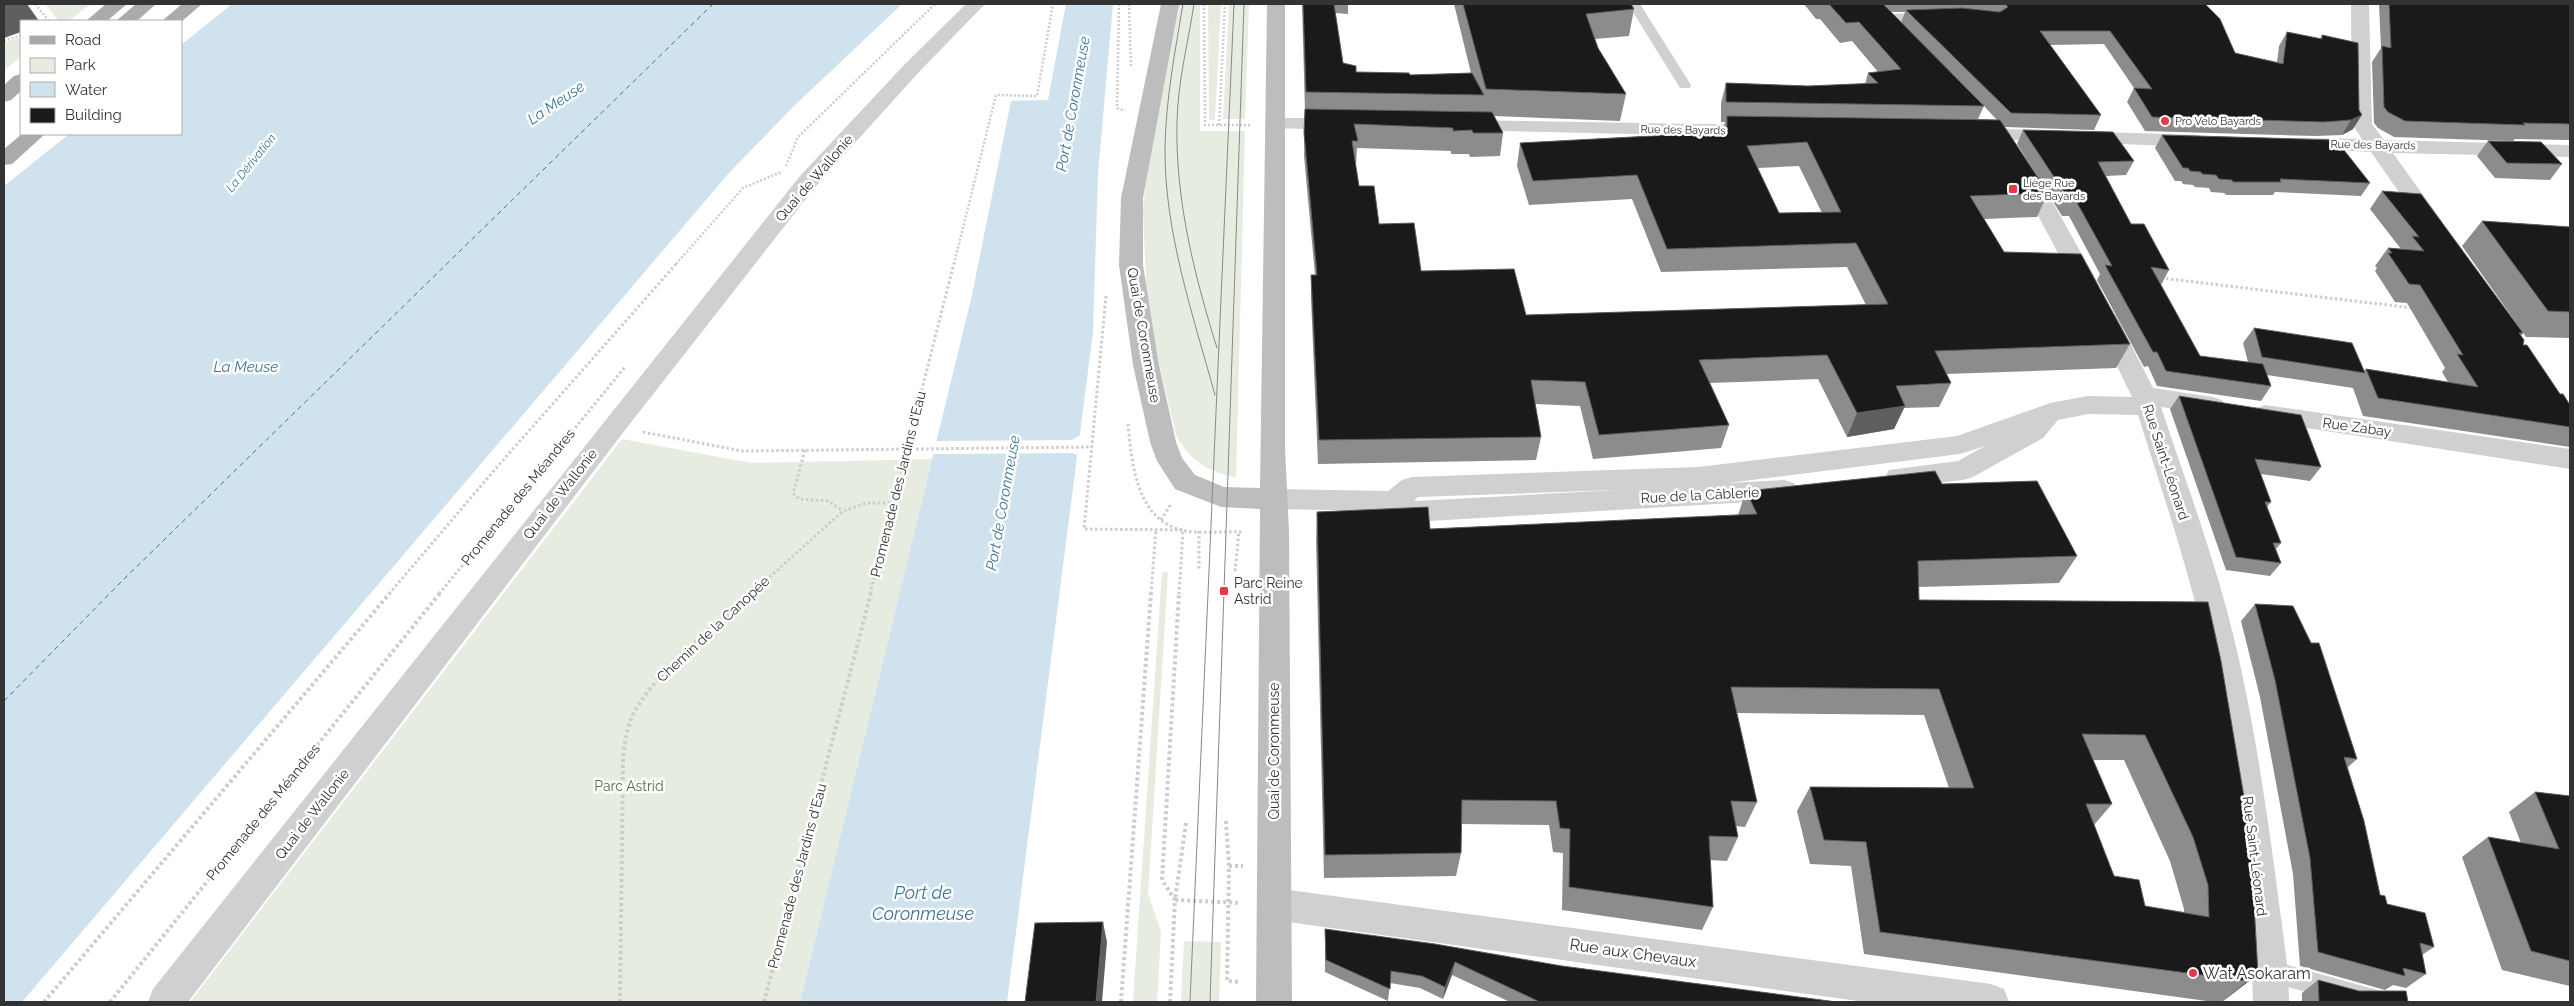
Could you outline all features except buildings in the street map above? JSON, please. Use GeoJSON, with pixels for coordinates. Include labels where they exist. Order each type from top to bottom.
{"type":"FeatureCollection","features":[{"type":"Feature","properties":{"kind":"main road"},"geometry":{"type":"LineString","coordinates":[[96,20],[118,4]]}},
{"type":"Feature","properties":{"kind":"main road"},"geometry":{"type":"LineString","coordinates":[[126,20],[147,4]]}},
{"type":"Feature","properties":{"kind":"main road"},"geometry":{"type":"LineString","coordinates":[[143,20],[164,4]]}},
{"type":"Feature","properties":{"kind":"main road"},"geometry":{"type":"LineString","coordinates":[[172,20],[192,4]]}},
{"type":"Feature","properties":{"kind":"main road","name":"Quai de Coronmeuse"},"geometry":{"type":"LineString","coordinates":[[1170,4],[1132,198],[1131,265],[1146,365],[1163,442],[1170,461],[1185,482],[1221,496],[1274,499]]}},
{"type":"Feature","properties":{"kind":"main road","name":"Quai de Coronmeuse"},"geometry":{"type":"LineString","coordinates":[[1274,992],[1274,499],[1264,125],[1276,4]]}},
{"type":"Feature","properties":{"kind":"main road"},"geometry":{"type":"LineString","coordinates":[[4,96],[20,81]]}},
{"type":"Feature","properties":{"kind":"main road"},"geometry":{"type":"LineString","coordinates":[[4,113],[20,101]]}},
{"type":"Feature","properties":{"kind":"main road"},"geometry":{"type":"LineString","coordinates":[[4,138],[20,124]]}},
{"type":"Feature","properties":{"kind":"main road"},"geometry":{"type":"LineString","coordinates":[[4,159],[34,135]]}},
{"type":"Feature","properties":{"kind":"street","name":"Quai de Wallonie"},"geometry":{"type":"LineString","coordinates":[[166,1002],[612,427],[808,181],[912,68],[976,4]]}},
{"type":"Feature","properties":{"kind":"street"},"geometry":{"type":"LineString","coordinates":[[1869,4],[1905,40]]}},
{"type":"Feature","properties":{"kind":"street"},"geometry":{"type":"LineString","coordinates":[[2360,4],[2362,124],[2446,243]]}},
{"type":"Feature","properties":{"kind":"street","name":"Rue Saint-Léonard"},"geometry":{"type":"LineString","coordinates":[[1979,115],[1998,135],[2045,208],[2113,333],[2145,401],[2199,563],[2218,635],[2245,775],[2270,971],[2272,1002]]}},
{"type":"Feature","properties":{"kind":"street"},"geometry":{"type":"LineString","coordinates":[[1264,125],[1362,124]]}},
{"type":"Feature","properties":{"kind":"street","name":"Rue des Bayards"},"geometry":{"type":"LineString","coordinates":[[1442,126],[1780,131]]}},
{"type":"Feature","properties":{"kind":"street"},"geometry":{"type":"LineString","coordinates":[[1958,134],[2216,141]]}},
{"type":"Feature","properties":{"kind":"street","name":"Rue des Bayards"},"geometry":{"type":"LineString","coordinates":[[2285,143],[2570,151]]}},
{"type":"Feature","properties":{"kind":"street","name":"Rue de la Câblerie"},"geometry":{"type":"LineString","coordinates":[[1274,499],[1393,501],[1413,512],[1772,491],[1963,470],[2034,431],[2050,412],[2088,405],[2145,401]]}},
{"type":"Feature","properties":{"kind":"street","name":"Rue Zabay"},"geometry":{"type":"LineString","coordinates":[[2145,401],[2570,459]]}},
{"type":"Feature","properties":{"kind":"street","name":"Rue aux Chevaux"},"geometry":{"type":"LineString","coordinates":[[1274,904],[1991,1002]]}},
{"type":"Feature","properties":{"kind":"lane"},"geometry":{"type":"LineString","coordinates":[[1634,4],[1685,85]]}},
{"type":"Feature","properties":{"kind":"lane"},"geometry":{"type":"LineString","coordinates":[[1884,18],[1941,16]]}},
{"type":"Feature","properties":{"kind":"lane"},"geometry":{"type":"LineString","coordinates":[[2270,971],[2381,1002]]}},
{"type":"Feature","properties":{"kind":"path"},"geometry":{"type":"LineString","coordinates":[[35,4],[48,20]]}},
{"type":"Feature","properties":{"kind":"path"},"geometry":{"type":"LineString","coordinates":[[780,178],[798,137],[935,4]]}},
{"type":"Feature","properties":{"kind":"path","name":"Promenade des Jardins d'Eau"},"geometry":{"type":"LineString","coordinates":[[764,1002],[894,503],[996,95],[1037,96],[1053,4]]}},
{"type":"Feature","properties":{"kind":"path"},"geometry":{"type":"LineString","coordinates":[[1117,108],[1119,4]]}},
{"type":"Feature","properties":{"kind":"path"},"geometry":{"type":"LineString","coordinates":[[1129,4],[1131,68]]}},
{"type":"Feature","properties":{"kind":"path"},"geometry":{"type":"LineString","coordinates":[[1204,4],[1205,125],[1264,125]]}},
{"type":"Feature","properties":{"kind":"path"},"geometry":{"type":"LineString","coordinates":[[1219,125],[1225,4]]}},
{"type":"Feature","properties":{"kind":"path"},"geometry":{"type":"LineString","coordinates":[[4,41],[20,35]]}},
{"type":"Feature","properties":{"kind":"path"},"geometry":{"type":"LineString","coordinates":[[44,1002],[498,467],[742,188],[784,171]]}},
{"type":"Feature","properties":{"kind":"path"},"geometry":{"type":"LineString","coordinates":[[2155,277],[2416,308]]}},
{"type":"Feature","properties":{"kind":"path"},"geometry":{"type":"LineString","coordinates":[[1106,295],[1087,514],[1084,529],[1183,530],[1162,880],[1175,900]]}},
{"type":"Feature","properties":{"kind":"path","name":"Promenade des Méandres"},"geometry":{"type":"LineString","coordinates":[[110,1002],[516,499],[628,364]]}},
{"type":"Feature","properties":{"kind":"path"},"geometry":{"type":"LineString","coordinates":[[612,427],[742,451],[1093,447]]}},
{"type":"Feature","properties":{"kind":"path"},"geometry":{"type":"LineString","coordinates":[[804,450],[794,493],[799,499],[817,499],[835,503],[843,511]]}},
{"type":"Feature","properties":{"kind":"path","name":"Chemin de la Canopée"},"geometry":{"type":"LineString","coordinates":[[620,1002],[622,798],[625,730],[634,710],[656,680],[843,511],[867,503],[894,503]]}},
{"type":"Feature","properties":{"kind":"path"},"geometry":{"type":"LineString","coordinates":[[1121,1002],[1156,529]]}},
{"type":"Feature","properties":{"kind":"path"},"geometry":{"type":"LineString","coordinates":[[1199,530],[1199,571]]}},
{"type":"Feature","properties":{"kind":"path"},"geometry":{"type":"LineString","coordinates":[[1235,571],[1239,532]]}},
{"type":"Feature","properties":{"kind":"path"},"geometry":{"type":"LineString","coordinates":[[1226,821],[1229,866],[1227,981],[1274,992]]}},
{"type":"Feature","properties":{"kind":"path"},"geometry":{"type":"LineString","coordinates":[[1170,1002],[1175,900],[1186,822]]}},
{"type":"Feature","properties":{"kind":"path"},"geometry":{"type":"LineString","coordinates":[[1175,900],[1228,903]]}},
{"type":"Feature","properties":{"kind":"green space"},"geometry":{"type":"Polygon","coordinates":[[[45,4],[91,4],[69,20],[58,20],[45,4]]]}},
{"type":"Feature","properties":{"kind":"green space"},"geometry":{"type":"Polygon","coordinates":[[[1177,4],[1200,4],[1200,131],[1245,131],[1236,477],[1217,472],[1200,463],[1181,444],[1176,435],[1159,363],[1146,284],[1143,210],[1145,188],[1177,4]]]}},
{"type":"Feature","properties":{"kind":"green space"},"geometry":{"type":"Polygon","coordinates":[[[1208,4],[1221,4],[1215,120],[1209,120],[1208,4]]]}},
{"type":"Feature","properties":{"kind":"green space"},"geometry":{"type":"Polygon","coordinates":[[[1229,4],[1249,4],[1245,119],[1223,119],[1229,4]]]}},
{"type":"Feature","properties":{"kind":"green space"},"geometry":{"type":"Polygon","coordinates":[[[20,37],[20,58],[4,70],[4,43],[20,37]]]}},
{"type":"Feature","properties":{"kind":"green space","name":"Parc Astrid"},"geometry":{"type":"Polygon","coordinates":[[[622,439],[751,463],[932,459],[800,1002],[190,1002],[622,439]]]}},
{"type":"Feature","properties":{"kind":"green space"},"geometry":{"type":"Polygon","coordinates":[[[1162,572],[1168,572],[1148,894],[1161,932],[1157,1002],[1133,1002],[1162,572]]]}},
{"type":"Feature","properties":{"kind":"green space"},"geometry":{"type":"Polygon","coordinates":[[[1184,941],[1221,942],[1219,1002],[1181,1002],[1184,941]]]}},
{"type":"Feature","properties":{"kind":"water","name":"La Meuse"},"geometry":{"type":"Polygon","coordinates":[[[232,4],[902,4],[793,107],[729,173],[22,1002],[4,1002],[4,186],[68,135],[182,135],[182,44],[232,4]]]}},
{"type":"Feature","properties":{"kind":"water","name":"Port de Coronmeuse"},"geometry":{"type":"Polygon","coordinates":[[[1066,4],[1113,4],[1098,173],[1093,332],[1007,1002],[800,1002],[972,295],[1011,101],[1048,100],[1066,4]]]}},
{"type":"Feature","properties":{"kind":"pier"},"geometry":{"type":"Polygon","coordinates":[[[1083,433],[1080,456],[1072,453],[930,454],[934,441],[1072,440],[1083,433]]]}},
{"type":"Feature","properties":{"kind":"ferry route"},"geometry":{"type":"LineString","coordinates":[[4,701],[125,578],[713,4]]}},
{"type":"Feature","properties":{"kind":"tram line"},"geometry":{"type":"LineString","coordinates":[[1183,4],[1167,111],[1166,178],[1169,210],[1181,272],[1215,395]]}},
{"type":"Feature","properties":{"kind":"tram line"},"geometry":{"type":"LineString","coordinates":[[1194,4],[1179,91],[1177,150],[1179,179],[1188,236],[1217,348]]}},
{"type":"Feature","properties":{"kind":"tram line"},"geometry":{"type":"LineString","coordinates":[[1190,1002],[1234,4]]}},
{"type":"Feature","properties":{"kind":"tram line"},"geometry":{"type":"LineString","coordinates":[[1210,1002],[1244,4]]}},
{"type":"Feature","properties":{"kind":"place","name":"Pro Velo Bayards"},"geometry":{"type":"Point","coordinates":[2165,121]}},
{"type":"Feature","properties":{"kind":"place","name":"Liège Rue des Bayards"},"geometry":{"type":"Point","coordinates":[2013,189]}},
{"type":"Feature","properties":{"kind":"place","name":"Parc Reine Astrid"},"geometry":{"type":"Point","coordinates":[1224,591]}},
{"type":"Feature","properties":{"kind":"place","name":"Wat Asokaram"},"geometry":{"type":"Point","coordinates":[2193,973]}},
{"type":"Feature","properties":{"kind":"water label","name":"La Dérivation"},"geometry":{"type":"Point","coordinates":[251,163]}}]}
